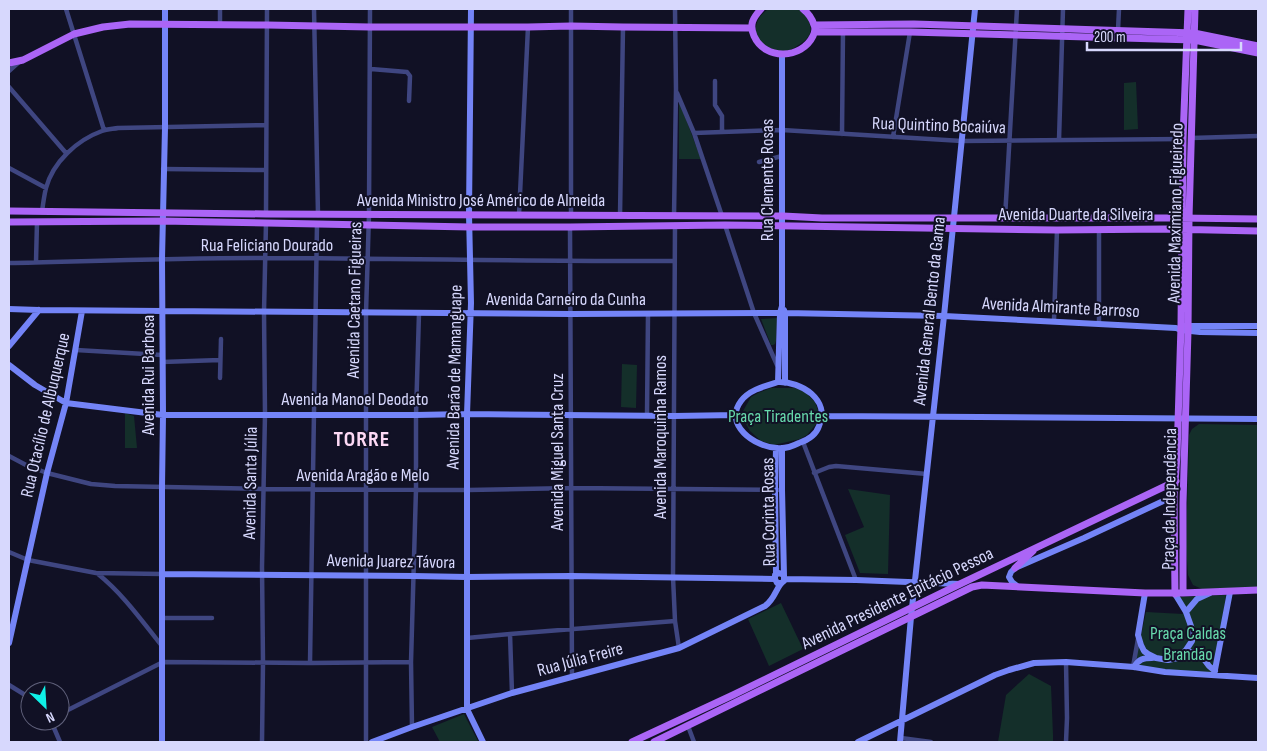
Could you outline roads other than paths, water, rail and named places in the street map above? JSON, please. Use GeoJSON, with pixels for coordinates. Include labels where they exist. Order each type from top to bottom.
{"type":"FeatureCollection","features":[{"type":"Feature","properties":{"kind":"main road"},"geometry":{"type":"LineString","coordinates":[[762,9],[752,22],[751,28],[755,38],[761,46],[772,52],[782,54],[793,53],[802,49],[810,42],[815,28],[810,16],[803,9]]}},
{"type":"Feature","properties":{"kind":"main road","name":"Avenida Maximiano Figueiredo"},"geometry":{"type":"LineString","coordinates":[[1188,9],[1191,37]]}},
{"type":"Feature","properties":{"kind":"main road","name":"Avenida Maximiano Figueiredo"},"geometry":{"type":"LineString","coordinates":[[1182,418],[1187,138],[1191,37],[1195,9]]}},
{"type":"Feature","properties":{"kind":"main road"},"geometry":{"type":"LineString","coordinates":[[9,63],[22,60],[74,34],[130,24],[751,28]]}},
{"type":"Feature","properties":{"kind":"main road"},"geometry":{"type":"LineString","coordinates":[[815,28],[914,24],[973,30]]}},
{"type":"Feature","properties":{"kind":"main road"},"geometry":{"type":"LineString","coordinates":[[815,28],[843,31],[910,32],[973,30],[1191,37],[1258,53]]}},
{"type":"Feature","properties":{"kind":"main road"},"geometry":{"type":"LineString","coordinates":[[1062,32],[1118,30],[1258,46]]}},
{"type":"Feature","properties":{"kind":"main road","name":"Avenida Ministro José Américo de Almeida"},"geometry":{"type":"LineString","coordinates":[[9,211],[318,215],[469,214],[954,218]]}},
{"type":"Feature","properties":{"kind":"main road","name":"Avenida Duarte da Silveira"},"geometry":{"type":"LineString","coordinates":[[954,218],[1258,219]]}},
{"type":"Feature","properties":{"kind":"main road","name":"Avenida Ministro José Américo de Almeida"},"geometry":{"type":"LineString","coordinates":[[9,222],[162,221],[570,227],[725,225],[953,228]]}},
{"type":"Feature","properties":{"kind":"main road","name":"Avenida Duarte da Silveira"},"geometry":{"type":"LineString","coordinates":[[953,228],[1258,231]]}},
{"type":"Feature","properties":{"kind":"main road","name":"Praça da Independência"},"geometry":{"type":"LineString","coordinates":[[1182,418],[1174,496],[1175,594],[1258,590]]}},
{"type":"Feature","properties":{"kind":"main road","name":"Praça da Independência"},"geometry":{"type":"LineString","coordinates":[[1182,418],[1183,593]]}},
{"type":"Feature","properties":{"kind":"main road","name":"Avenida Presidente Epitácio Pessoa"},"geometry":{"type":"LineString","coordinates":[[632,742],[1176,481]]}},
{"type":"Feature","properties":{"kind":"main road"},"geometry":{"type":"LineString","coordinates":[[1015,568],[1039,546]]}},
{"type":"Feature","properties":{"kind":"main road","name":"Avenida Presidente Epitácio Pessoa"},"geometry":{"type":"LineString","coordinates":[[654,742],[972,587],[982,585],[1017,586]]}},
{"type":"Feature","properties":{"kind":"main road"},"geometry":{"type":"LineString","coordinates":[[1017,586],[1175,594]]}},
{"type":"Feature","properties":{"kind":"street"},"geometry":{"type":"LineString","coordinates":[[66,9],[104,130]]}},
{"type":"Feature","properties":{"kind":"street","name":"Avenida Rui Barbosa"},"geometry":{"type":"LineString","coordinates":[[162,742],[162,221],[165,9]]}},
{"type":"Feature","properties":{"kind":"street"},"geometry":{"type":"LineString","coordinates":[[220,9],[220,25]]}},
{"type":"Feature","properties":{"kind":"street"},"geometry":{"type":"LineString","coordinates":[[266,214],[267,9]]}},
{"type":"Feature","properties":{"kind":"street"},"geometry":{"type":"LineString","coordinates":[[314,9],[318,215]]}},
{"type":"Feature","properties":{"kind":"street","name":"Avenida Caetano Figueiras"},"geometry":{"type":"LineString","coordinates":[[366,742],[365,489],[366,313],[371,69],[370,9]]}},
{"type":"Feature","properties":{"kind":"street","name":"Avenida Barão de Mamanguape"},"geometry":{"type":"LineString","coordinates":[[470,9],[467,709],[483,742]]}},
{"type":"Feature","properties":{"kind":"street"},"geometry":{"type":"LineString","coordinates":[[571,9],[571,216]]}},
{"type":"Feature","properties":{"kind":"street"},"geometry":{"type":"LineString","coordinates":[[674,216],[675,9]]}},
{"type":"Feature","properties":{"kind":"street","name":"Avenida General Bento da Gama"},"geometry":{"type":"LineString","coordinates":[[900,740],[912,607],[975,9]]}},
{"type":"Feature","properties":{"kind":"street"},"geometry":{"type":"LineString","coordinates":[[1005,218],[1016,9]]}},
{"type":"Feature","properties":{"kind":"street"},"geometry":{"type":"LineString","coordinates":[[1059,140],[1063,9]]}},
{"type":"Feature","properties":{"kind":"street"},"geometry":{"type":"LineString","coordinates":[[1118,30],[1119,9]]}},
{"type":"Feature","properties":{"kind":"street"},"geometry":{"type":"LineString","coordinates":[[519,215],[528,27]]}},
{"type":"Feature","properties":{"kind":"street"},"geometry":{"type":"LineString","coordinates":[[620,216],[622,27]]}},
{"type":"Feature","properties":{"kind":"street"},"geometry":{"type":"LineString","coordinates":[[842,134],[843,31]]}},
{"type":"Feature","properties":{"kind":"street"},"geometry":{"type":"LineString","coordinates":[[894,137],[910,32]]}},
{"type":"Feature","properties":{"kind":"street","name":"Rua Clemente Rosas"},"geometry":{"type":"LineString","coordinates":[[781,383],[783,227],[782,54]]}},
{"type":"Feature","properties":{"kind":"street"},"geometry":{"type":"LineString","coordinates":[[9,70],[22,60]]}},
{"type":"Feature","properties":{"kind":"street"},"geometry":{"type":"LineString","coordinates":[[371,69],[408,73],[410,76],[409,101]]}},
{"type":"Feature","properties":{"kind":"street"},"geometry":{"type":"LineString","coordinates":[[715,81],[715,105],[722,116],[722,132]]}},
{"type":"Feature","properties":{"kind":"street"},"geometry":{"type":"LineString","coordinates":[[9,87],[66,153]]}},
{"type":"Feature","properties":{"kind":"street"},"geometry":{"type":"LineString","coordinates":[[676,90],[694,133],[722,216]]}},
{"type":"Feature","properties":{"kind":"street"},"geometry":{"type":"LineString","coordinates":[[42,212],[46,188],[55,168],[66,153],[90,136],[104,130],[266,124]]}},
{"type":"Feature","properties":{"kind":"street","name":"Rua Quintino Bocaiúva"},"geometry":{"type":"LineString","coordinates":[[694,133],[782,130],[962,141],[1010,142],[1258,136]]}},
{"type":"Feature","properties":{"kind":"street"},"geometry":{"type":"LineString","coordinates":[[759,162],[782,156]]}},
{"type":"Feature","properties":{"kind":"street"},"geometry":{"type":"LineString","coordinates":[[9,168],[46,188]]}},
{"type":"Feature","properties":{"kind":"street"},"geometry":{"type":"LineString","coordinates":[[163,169],[266,170]]}},
{"type":"Feature","properties":{"kind":"street"},"geometry":{"type":"LineString","coordinates":[[36,262],[37,222]]}},
{"type":"Feature","properties":{"kind":"street","name":"Avenida Santa Júlia"},"geometry":{"type":"LineString","coordinates":[[262,742],[266,223]]}},
{"type":"Feature","properties":{"kind":"street"},"geometry":{"type":"LineString","coordinates":[[310,663],[317,224]]}},
{"type":"Feature","properties":{"kind":"street","name":"Avenida Maroquinha Ramos"},"geometry":{"type":"LineString","coordinates":[[675,225],[673,577],[678,648]]}},
{"type":"Feature","properties":{"kind":"street","name":"Rua Clemente Rosas"},"geometry":{"type":"LineString","coordinates":[[725,225],[754,313],[778,366]]}},
{"type":"Feature","properties":{"kind":"street","name":"Avenida Miguel Santa Cruz"},"geometry":{"type":"LineString","coordinates":[[570,227],[572,677]]}},
{"type":"Feature","properties":{"kind":"street"},"geometry":{"type":"LineString","coordinates":[[1054,321],[1057,230]]}},
{"type":"Feature","properties":{"kind":"street"},"geometry":{"type":"LineString","coordinates":[[1099,230],[1099,324]]}},
{"type":"Feature","properties":{"kind":"street","name":"Rua Feliciano Dourado"},"geometry":{"type":"LineString","coordinates":[[9,263],[265,258],[571,262],[674,261]]}},
{"type":"Feature","properties":{"kind":"street","name":"Avenida Carneiro da Cunha"},"geometry":{"type":"LineString","coordinates":[[9,309],[419,314],[675,314],[754,313],[782,310],[944,316]]}},
{"type":"Feature","properties":{"kind":"street"},"geometry":{"type":"LineString","coordinates":[[9,346],[39,310]]}},
{"type":"Feature","properties":{"kind":"street","name":"Rua Clemente Rosas"},"geometry":{"type":"LineString","coordinates":[[781,383],[778,366],[782,310]]}},
{"type":"Feature","properties":{"kind":"street","name":"Rua Otacílio de Albuquerque"},"geometry":{"type":"LineString","coordinates":[[9,643],[47,473],[66,403],[82,311]]}},
{"type":"Feature","properties":{"kind":"street"},"geometry":{"type":"LineString","coordinates":[[412,728],[411,662],[419,314]]}},
{"type":"Feature","properties":{"kind":"street"},"geometry":{"type":"LineString","coordinates":[[647,415],[648,314]]}},
{"type":"Feature","properties":{"kind":"street","name":"Avenida Almirante Barroso"},"geometry":{"type":"LineString","coordinates":[[944,316],[1258,333]]}},
{"type":"Feature","properties":{"kind":"street","name":"Avenida Almirante Barroso"},"geometry":{"type":"LineString","coordinates":[[1183,328],[1258,326]]}},
{"type":"Feature","properties":{"kind":"street"},"geometry":{"type":"LineString","coordinates":[[220,339],[220,378]]}},
{"type":"Feature","properties":{"kind":"street"},"geometry":{"type":"LineString","coordinates":[[76,350],[162,358],[220,360]]}},
{"type":"Feature","properties":{"kind":"street"},"geometry":{"type":"LineString","coordinates":[[9,365],[35,386],[66,403]]}},
{"type":"Feature","properties":{"kind":"street"},"geometry":{"type":"LineString","coordinates":[[781,383],[798,386],[810,393],[818,401],[823,416],[816,433],[802,442],[779,448],[762,445],[751,440],[736,422],[736,415],[741,401],[746,396],[765,386],[781,383]]}},
{"type":"Feature","properties":{"kind":"street","name":"Avenida Manoel Deodato"},"geometry":{"type":"LineString","coordinates":[[66,403],[163,414],[736,415]]}},
{"type":"Feature","properties":{"kind":"street"},"geometry":{"type":"LineString","coordinates":[[823,416],[1182,418]]}},
{"type":"Feature","properties":{"kind":"street","name":"Praça da Independência"},"geometry":{"type":"LineString","coordinates":[[1182,418],[1258,419]]}},
{"type":"Feature","properties":{"kind":"street"},"geometry":{"type":"LineString","coordinates":[[802,442],[856,580]]}},
{"type":"Feature","properties":{"kind":"street","name":"Rua Corinta Rosas"},"geometry":{"type":"LineString","coordinates":[[779,448],[780,578]]}},
{"type":"Feature","properties":{"kind":"street","name":"Avenida Aragão e Melo"},"geometry":{"type":"LineString","coordinates":[[9,456],[26,466],[47,473],[101,486],[263,489],[468,490],[572,488],[778,490]]}},
{"type":"Feature","properties":{"kind":"street"},"geometry":{"type":"LineString","coordinates":[[814,473],[836,466],[927,474]]}},
{"type":"Feature","properties":{"kind":"street","name":"Avenida Presidente Epitácio Pessoa"},"geometry":{"type":"LineString","coordinates":[[1017,586],[1009,577],[1015,568],[1174,496]]}},
{"type":"Feature","properties":{"kind":"street","name":"Avenida Juarez Távora"},"geometry":{"type":"LineString","coordinates":[[9,552],[28,560],[96,573],[780,578],[960,584]]}},
{"type":"Feature","properties":{"kind":"street"},"geometry":{"type":"LineString","coordinates":[[96,573],[110,583],[128,602],[162,647]]}},
{"type":"Feature","properties":{"kind":"street","name":"Rua Júlia Freire"},"geometry":{"type":"LineString","coordinates":[[372,742],[512,694],[678,648],[765,606],[773,598],[780,578]]}},
{"type":"Feature","properties":{"kind":"street"},"geometry":{"type":"LineString","coordinates":[[1214,673],[1230,592]]}},
{"type":"Feature","properties":{"kind":"street"},"geometry":{"type":"LineString","coordinates":[[1133,667],[1146,593]]}},
{"type":"Feature","properties":{"kind":"street"},"geometry":{"type":"LineString","coordinates":[[1186,612],[1197,598],[1210,593]]}},
{"type":"Feature","properties":{"kind":"street"},"geometry":{"type":"LineString","coordinates":[[1133,667],[1141,659],[1178,658],[1192,641],[1192,629],[1186,612],[1175,594]]}},
{"type":"Feature","properties":{"kind":"street"},"geometry":{"type":"LineString","coordinates":[[162,618],[212,618]]}},
{"type":"Feature","properties":{"kind":"street"},"geometry":{"type":"LineString","coordinates":[[467,638],[675,621]]}},
{"type":"Feature","properties":{"kind":"street"},"geometry":{"type":"LineString","coordinates":[[510,634],[512,694]]}},
{"type":"Feature","properties":{"kind":"street"},"geometry":{"type":"LineString","coordinates":[[1138,635],[1144,651],[1161,659],[1169,666],[1163,671]]}},
{"type":"Feature","properties":{"kind":"street"},"geometry":{"type":"LineString","coordinates":[[1185,651],[1200,654],[1214,673]]}},
{"type":"Feature","properties":{"kind":"street"},"geometry":{"type":"LineString","coordinates":[[858,742],[995,675],[1044,660],[1258,678]]}},
{"type":"Feature","properties":{"kind":"street"},"geometry":{"type":"LineString","coordinates":[[70,709],[162,662],[411,662]]}},
{"type":"Feature","properties":{"kind":"street"},"geometry":{"type":"LineString","coordinates":[[1066,662],[1066,742]]}},
{"type":"Feature","properties":{"kind":"street"},"geometry":{"type":"LineString","coordinates":[[9,685],[20,691]]}},
{"type":"Feature","properties":{"kind":"street"},"geometry":{"type":"LineString","coordinates":[[688,726],[694,742]]}},
{"type":"Feature","properties":{"kind":"street"},"geometry":{"type":"LineString","coordinates":[[900,740],[931,742]]}},
{"type":"Feature","properties":{"kind":"district","name":"TORRE"},"geometry":{"type":"Point","coordinates":[362,438]}},
{"type":"Feature","properties":{"kind":"park label","name":"Praça Tiradentes"},"geometry":{"type":"Point","coordinates":[778,416]}},
{"type":"Feature","properties":{"kind":"park label","name":"Praça Caldas Brandão"},"geometry":{"type":"Point","coordinates":[1188,643]}}]}
